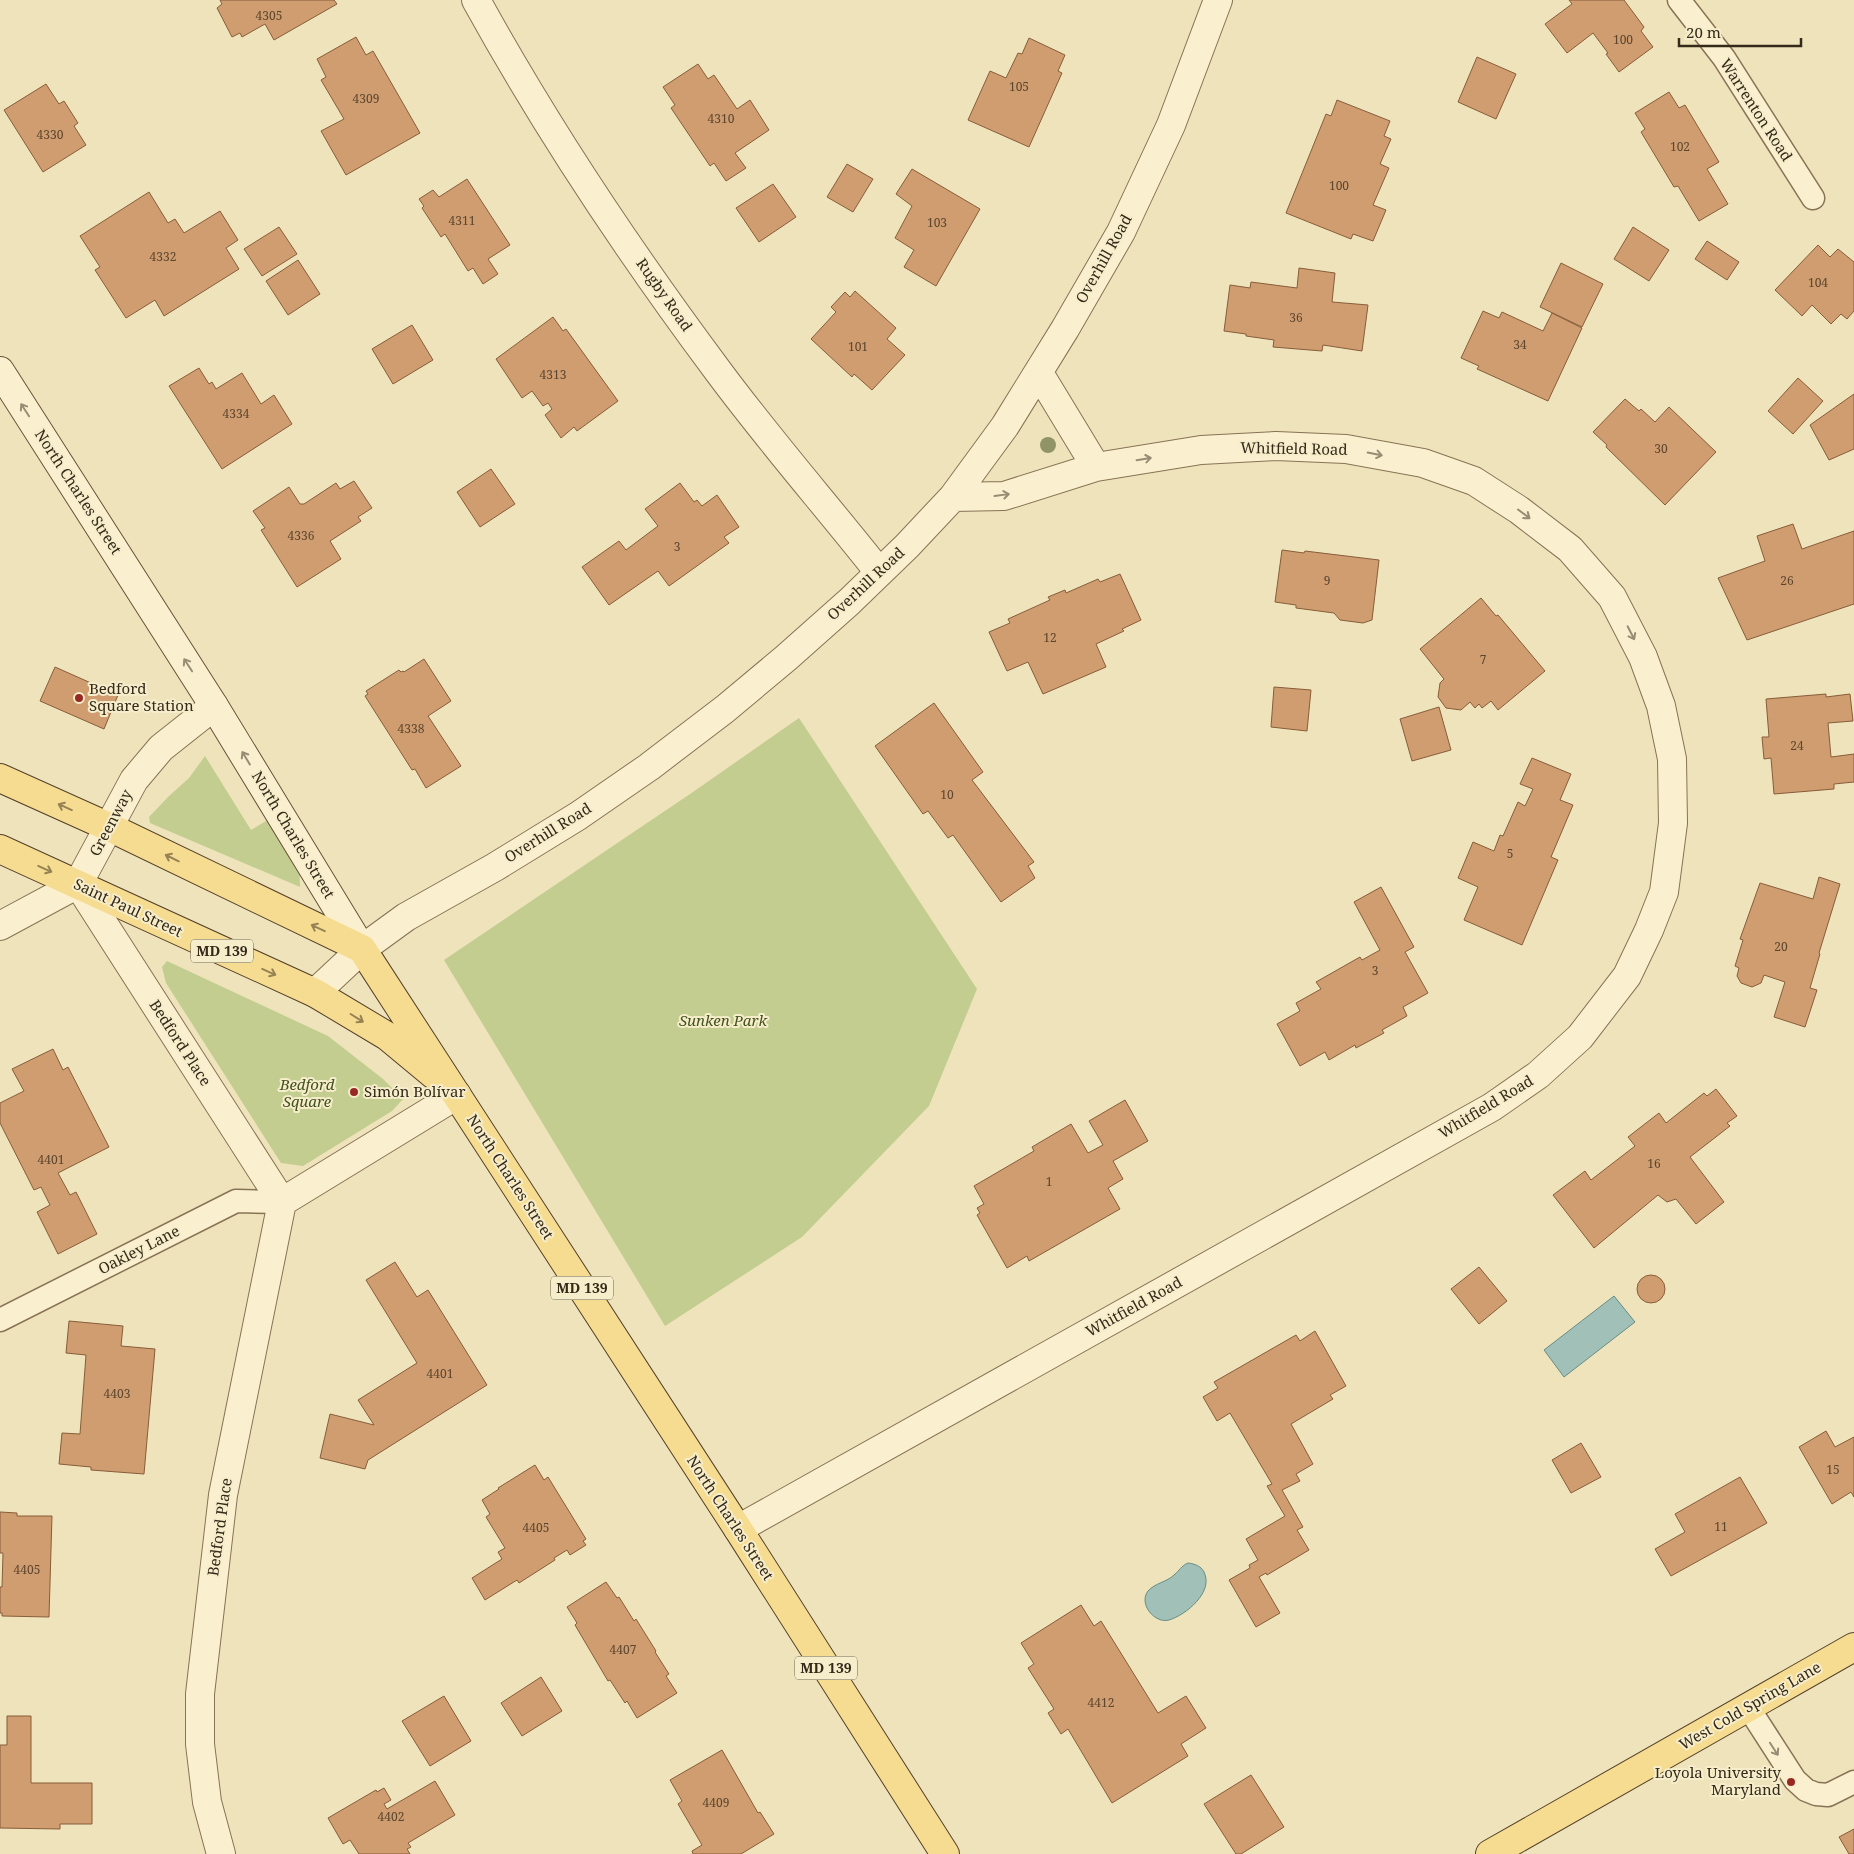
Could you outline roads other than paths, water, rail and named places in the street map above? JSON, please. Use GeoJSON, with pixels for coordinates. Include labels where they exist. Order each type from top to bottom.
{"type":"FeatureCollection","features":[{"type":"Feature","properties":{"kind":"main road"},"geometry":{"type":"LineString","coordinates":[[0,778],[109,827],[362,949]]}},
{"type":"Feature","properties":{"kind":"main road","name":"Saint Paul Street"},"geometry":{"type":"LineString","coordinates":[[0,849],[315,993],[387,1036],[457,1095]]}},
{"type":"Feature","properties":{"kind":"main road","name":"North Charles Street"},"geometry":{"type":"LineString","coordinates":[[362,949],[738,1529],[945,1854]]}},
{"type":"Feature","properties":{"kind":"main road","name":"West Cold Spring Lane"},"geometry":{"type":"LineString","coordinates":[[1490,1854],[1854,1647]]}},
{"type":"Feature","properties":{"kind":"street","name":"Rugby Road"},"geometry":{"type":"LineString","coordinates":[[476,0],[541,111],[611,220],[718,371],[879,572]]}},
{"type":"Feature","properties":{"kind":"street","name":"Overhill Road"},"geometry":{"type":"LineString","coordinates":[[315,993],[362,949],[406,917],[570,821],[650,767],[725,709],[849,602],[907,546],[953,497],[1005,426],[1039,374],[1120,232],[1170,125],[1218,0]]}},
{"type":"Feature","properties":{"kind":"street","name":"North Charles Street"},"geometry":{"type":"LineString","coordinates":[[0,371],[214,706],[362,949]]}},
{"type":"Feature","properties":{"kind":"street"},"geometry":{"type":"LineString","coordinates":[[1039,374],[1096,467]]}},
{"type":"Feature","properties":{"kind":"street","name":"Whitfield Road"},"geometry":{"type":"LineString","coordinates":[[738,1529],[1492,1107],[1538,1075],[1580,1037],[1627,976],[1649,930],[1664,892],[1673,823],[1672,759],[1661,706],[1643,657],[1612,597],[1570,550],[1519,510],[1474,481],[1423,463],[1346,449],[1276,446],[1201,450],[1096,467],[1004,496],[953,497]]}},
{"type":"Feature","properties":{"kind":"street","name":"Greenway"},"geometry":{"type":"LineString","coordinates":[[78,884],[134,780],[161,748],[214,706]]}},
{"type":"Feature","properties":{"kind":"street"},"geometry":{"type":"LineString","coordinates":[[0,926],[78,884]]}},
{"type":"Feature","properties":{"kind":"street","name":"Bedford Place"},"geometry":{"type":"LineString","coordinates":[[78,884],[282,1202],[223,1495],[200,1694],[200,1744],[207,1802],[221,1854]]}},
{"type":"Feature","properties":{"kind":"street"},"geometry":{"type":"LineString","coordinates":[[282,1202],[457,1095]]}},
{"type":"Feature","properties":{"kind":"lane","name":"Warrenton Road"},"geometry":{"type":"LineString","coordinates":[[1679,0],[1724,58],[1813,198]]}},
{"type":"Feature","properties":{"kind":"lane","name":"Oakley Lane"},"geometry":{"type":"LineString","coordinates":[[0,1320],[236,1201],[282,1202]]}},
{"type":"Feature","properties":{"kind":"lane"},"geometry":{"type":"LineString","coordinates":[[1748,1708],[1796,1780],[1806,1790],[1816,1794],[1828,1795],[1849,1785]]}},
{"type":"Feature","properties":{"kind":"water"},"geometry":{"type":"Polygon","coordinates":[[[1614,1296],[1635,1322],[1564,1377],[1544,1350],[1614,1296]]]}},
{"type":"Feature","properties":{"kind":"water"},"geometry":{"type":"Polygon","coordinates":[[[1188,1563],[1201,1568],[1204,1572],[1206,1580],[1202,1595],[1190,1608],[1176,1617],[1169,1620],[1158,1619],[1147,1607],[1145,1596],[1154,1586],[1171,1577],[1188,1563]]]}},
{"type":"Feature","properties":{"kind":"place","name":"Bedford Square Station"},"geometry":{"type":"Point","coordinates":[79,698]}},
{"type":"Feature","properties":{"kind":"place","name":"Simón Bolívar"},"geometry":{"type":"Point","coordinates":[354,1092]}},
{"type":"Feature","properties":{"kind":"place","name":"Loyola University Maryland"},"geometry":{"type":"Point","coordinates":[1791,1782]}},
{"type":"Feature","properties":{"kind":"park label","name":"Sunken Park"},"geometry":{"type":"Point","coordinates":[723,1021]}},
{"type":"Feature","properties":{"kind":"park label","name":"Bedford Square"},"geometry":{"type":"Point","coordinates":[307,1094]}}]}
